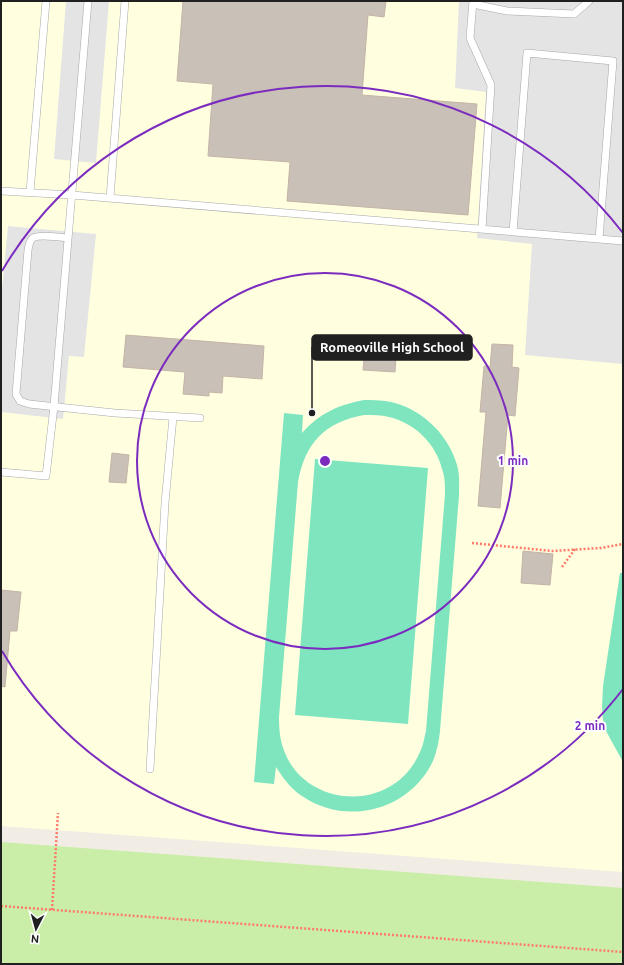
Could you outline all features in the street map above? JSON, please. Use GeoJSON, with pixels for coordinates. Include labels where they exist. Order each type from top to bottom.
{"type":"FeatureCollection","features":[{"type":"Feature","properties":{"kind":"lane"},"geometry":{"type":"LineString","coordinates":[[30,192],[46,1]]}},
{"type":"Feature","properties":{"kind":"lane"},"geometry":{"type":"LineString","coordinates":[[1,472],[46,476],[54,406],[88,1]]}},
{"type":"Feature","properties":{"kind":"lane"},"geometry":{"type":"LineString","coordinates":[[110,198],[125,1]]}},
{"type":"Feature","properties":{"kind":"lane"},"geometry":{"type":"LineString","coordinates":[[482,229],[491,85],[470,38],[473,3],[507,11],[574,14],[589,1]]}},
{"type":"Feature","properties":{"kind":"lane"},"geometry":{"type":"LineString","coordinates":[[513,232],[527,53],[613,61],[599,239]]}},
{"type":"Feature","properties":{"kind":"lane"},"geometry":{"type":"LineString","coordinates":[[1,191],[110,198],[623,241]]}},
{"type":"Feature","properties":{"kind":"lane"},"geometry":{"type":"LineString","coordinates":[[68,238],[39,236],[33,238],[29,244],[16,394],[20,401],[29,404],[115,413],[200,418]]}},
{"type":"Feature","properties":{"kind":"lane"},"geometry":{"type":"LineString","coordinates":[[150,769],[165,502],[173,417]]}},
{"type":"Feature","properties":{"kind":"path"},"geometry":{"type":"LineString","coordinates":[[472,544],[552,550],[601,548],[623,544]]}},
{"type":"Feature","properties":{"kind":"path"},"geometry":{"type":"LineString","coordinates":[[562,566],[576,549]]}},
{"type":"Feature","properties":{"kind":"path"},"geometry":{"type":"LineString","coordinates":[[52,910],[58,813]]}},
{"type":"Feature","properties":{"kind":"path"},"geometry":{"type":"LineString","coordinates":[[1,906],[623,952]]}},
{"type":"Feature","properties":{"kind":"shaded area"},"geometry":{"type":"Polygon","coordinates":[[[1,1],[623,1],[623,872],[1,826],[1,1]]]}},
{"type":"Feature","properties":{"kind":"shaded area"},"geometry":{"type":"Polygon","coordinates":[[[66,1],[109,1],[96,163],[54,159],[66,1]]]}},
{"type":"Feature","properties":{"kind":"shaded area"},"geometry":{"type":"Polygon","coordinates":[[[459,1],[623,1],[623,364],[525,355],[532,244],[477,238],[486,92],[455,88],[459,1]]]}},
{"type":"Feature","properties":{"kind":"shaded area"},"geometry":{"type":"Polygon","coordinates":[[[8,226],[96,234],[84,357],[69,356],[63,419],[1,412],[1,300],[8,226]]]}},
{"type":"Feature","properties":{"kind":"green space"},"geometry":{"type":"Polygon","coordinates":[[[364,400],[391,402],[406,407],[425,418],[434,426],[442,435],[453,454],[458,469],[459,496],[440,731],[436,754],[423,778],[409,792],[393,802],[376,808],[357,811],[338,810],[320,805],[302,796],[294,790],[276,767],[274,784],[254,782],[284,413],[303,415],[302,433],[316,420],[330,411],[346,404],[364,400]],[[364,415],[350,418],[338,423],[319,436],[306,456],[301,468],[298,482],[279,717],[282,744],[293,767],[303,778],[315,787],[329,793],[344,796],[359,796],[375,793],[394,784],[410,769],[417,759],[422,746],[426,731],[445,494],[443,472],[435,451],[416,429],[389,417],[364,415]]]}},
{"type":"Feature","properties":{"kind":"green space"},"geometry":{"type":"Polygon","coordinates":[[[315,459],[428,468],[408,724],[295,715],[315,459]]]}},
{"type":"Feature","properties":{"kind":"green space"},"geometry":{"type":"Polygon","coordinates":[[[620,573],[623,573],[623,762],[606,731],[602,707],[603,686],[620,573]]]}},
{"type":"Feature","properties":{"kind":"green space"},"geometry":{"type":"Polygon","coordinates":[[[1,842],[623,888],[623,964],[1,964],[1,842]]]}},
{"type":"Feature","properties":{"kind":"building"},"geometry":{"type":"Polygon","coordinates":[[[183,1],[386,1],[384,17],[368,15],[362,95],[477,104],[468,215],[287,201],[290,162],[208,156],[213,84],[177,81],[183,1]]]}},
{"type":"Feature","properties":{"kind":"building"},"geometry":{"type":"Polygon","coordinates":[[[126,335],[264,346],[262,379],[223,376],[222,393],[209,392],[209,396],[183,394],[185,372],[123,367],[126,335]]]}},
{"type":"Feature","properties":{"kind":"building"},"geometry":{"type":"Polygon","coordinates":[[[366,339],[397,341],[395,372],[363,370],[366,339]]]}},
{"type":"Feature","properties":{"kind":"building"},"geometry":{"type":"Polygon","coordinates":[[[492,344],[513,345],[512,367],[519,368],[515,416],[508,415],[500,508],[478,506],[486,412],[480,412],[484,366],[490,367],[492,344]]]}},
{"type":"Feature","properties":{"kind":"building"},"geometry":{"type":"Polygon","coordinates":[[[112,453],[129,455],[126,483],[109,482],[112,453]]]}},
{"type":"Feature","properties":{"kind":"building"},"geometry":{"type":"Polygon","coordinates":[[[523,551],[553,554],[550,585],[521,583],[523,551]]]}},
{"type":"Feature","properties":{"kind":"building"},"geometry":{"type":"Polygon","coordinates":[[[1,590],[21,592],[17,631],[10,631],[5,687],[1,686],[1,590]]]}},
{"type":"Feature","properties":{"kind":"place","name":"Romeoville High School"},"geometry":{"type":"Point","coordinates":[312,413]}}]}
